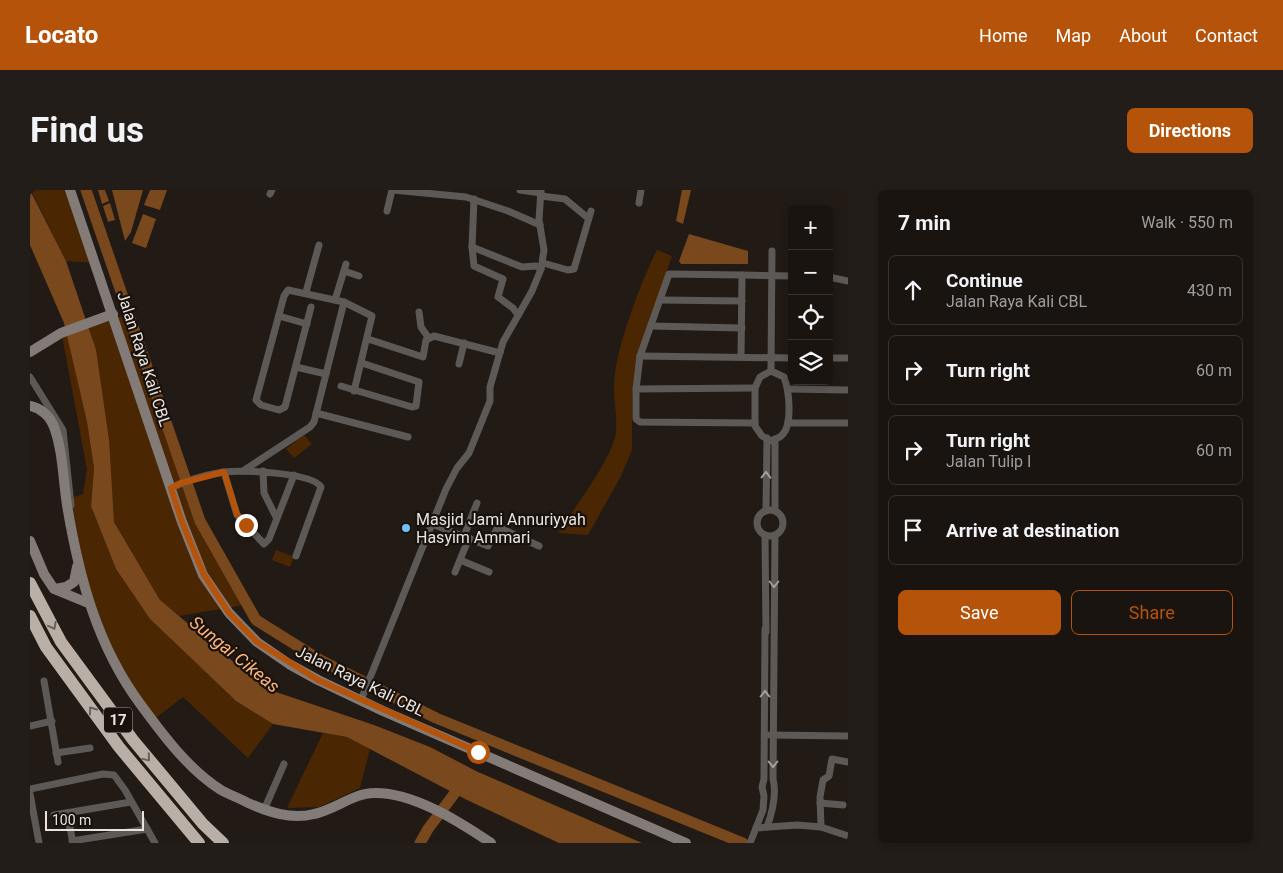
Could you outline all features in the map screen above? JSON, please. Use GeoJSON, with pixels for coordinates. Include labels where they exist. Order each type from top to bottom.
{"type":"FeatureCollection","features":[{"type":"Feature","properties":{"kind":"highway","name":"17"},"geometry":{"type":"LineString","coordinates":[[30,583],[61,642],[133,740],[204,824],[224,843]]}},
{"type":"Feature","properties":{"kind":"highway","name":"17"},"geometry":{"type":"LineString","coordinates":[[30,616],[46,647],[118,747],[200,843]]}},
{"type":"Feature","properties":{"kind":"main road","name":"Jalan Raya Kali CBL"},"geometry":{"type":"LineString","coordinates":[[70,190],[182,522],[204,575],[237,622],[257,642],[289,664],[361,700],[686,843]]}},
{"type":"Feature","properties":{"kind":"main road"},"geometry":{"type":"LineString","coordinates":[[30,352],[63,333],[113,314]]}},
{"type":"Feature","properties":{"kind":"main road"},"geometry":{"type":"LineString","coordinates":[[30,406],[42,411],[54,428],[72,538],[88,603],[100,634],[141,705],[184,758],[220,789],[264,810],[283,815],[314,814],[374,793],[419,803],[456,820],[491,843]]}},
{"type":"Feature","properties":{"kind":"main road"},"geometry":{"type":"LineString","coordinates":[[30,541],[44,574],[54,589],[88,603]]}},
{"type":"Feature","properties":{"kind":"main road"},"geometry":{"type":"LineString","coordinates":[[54,589],[66,587],[74,582],[78,563]]}},
{"type":"Feature","properties":{"kind":"street"},"geometry":{"type":"LineString","coordinates":[[388,211],[393,190],[428,191],[474,199],[508,210],[540,225]]}},
{"type":"Feature","properties":{"kind":"street"},"geometry":{"type":"LineString","coordinates":[[472,247],[524,267],[542,266],[568,270],[574,268],[589,215],[565,198],[520,190]]}},
{"type":"Feature","properties":{"kind":"street"},"geometry":{"type":"LineString","coordinates":[[639,203],[641,190]]}},
{"type":"Feature","properties":{"kind":"street"},"geometry":{"type":"LineString","coordinates":[[361,700],[446,489],[457,468],[469,453],[485,413],[506,335],[542,266],[541,193]]}},
{"type":"Feature","properties":{"kind":"street"},"geometry":{"type":"LineString","coordinates":[[474,199],[472,247],[474,266],[502,279],[498,297],[513,308],[518,315]]}},
{"type":"Feature","properties":{"kind":"street"},"geometry":{"type":"LineString","coordinates":[[306,292],[319,245]]}},
{"type":"Feature","properties":{"kind":"street"},"geometry":{"type":"LineString","coordinates":[[771,371],[772,251]]}},
{"type":"Feature","properties":{"kind":"street"},"geometry":{"type":"LineString","coordinates":[[335,300],[345,267],[360,276]]}},
{"type":"Feature","properties":{"kind":"street"},"geometry":{"type":"LineString","coordinates":[[755,423],[640,422],[636,420],[636,389],[640,356],[669,274],[788,276]]}},
{"type":"Feature","properties":{"kind":"street"},"geometry":{"type":"LineString","coordinates":[[741,357],[742,275]]}},
{"type":"Feature","properties":{"kind":"street"},"geometry":{"type":"LineString","coordinates":[[833,278],[848,281]]}},
{"type":"Feature","properties":{"kind":"street"},"geometry":{"type":"LineString","coordinates":[[312,307],[284,409],[280,410],[261,404],[256,398],[286,292],[296,290],[344,302],[372,316],[354,391]]}},
{"type":"Feature","properties":{"kind":"street"},"geometry":{"type":"LineString","coordinates":[[660,300],[742,301]]}},
{"type":"Feature","properties":{"kind":"street"},"geometry":{"type":"LineString","coordinates":[[243,472],[310,427],[316,413],[344,302]]}},
{"type":"Feature","properties":{"kind":"street"},"geometry":{"type":"LineString","coordinates":[[419,312],[422,330],[428,337]]}},
{"type":"Feature","properties":{"kind":"street"},"geometry":{"type":"LineString","coordinates":[[279,316],[307,324]]}},
{"type":"Feature","properties":{"kind":"street"},"geometry":{"type":"LineString","coordinates":[[651,326],[742,328]]}},
{"type":"Feature","properties":{"kind":"street"},"geometry":{"type":"LineString","coordinates":[[428,337],[434,336],[500,353]]}},
{"type":"Feature","properties":{"kind":"street"},"geometry":{"type":"LineString","coordinates":[[368,339],[423,357],[428,337]]}},
{"type":"Feature","properties":{"kind":"street"},"geometry":{"type":"LineString","coordinates":[[459,364],[464,343]]}},
{"type":"Feature","properties":{"kind":"street"},"geometry":{"type":"LineString","coordinates":[[640,356],[788,358]]}},
{"type":"Feature","properties":{"kind":"street"},"geometry":{"type":"LineString","coordinates":[[833,358],[848,358]]}},
{"type":"Feature","properties":{"kind":"street"},"geometry":{"type":"LineString","coordinates":[[341,386],[412,407],[417,404],[419,382],[362,363]]}},
{"type":"Feature","properties":{"kind":"street"},"geometry":{"type":"LineString","coordinates":[[296,367],[326,374]]}},
{"type":"Feature","properties":{"kind":"street"},"geometry":{"type":"LineString","coordinates":[[771,371],[784,377],[789,389],[788,423],[782,436],[771,441],[762,436],[755,423],[755,388],[760,377],[771,371]]}},
{"type":"Feature","properties":{"kind":"street"},"geometry":{"type":"LineString","coordinates":[[30,377],[63,430],[70,483],[72,538]]}},
{"type":"Feature","properties":{"kind":"street"},"geometry":{"type":"LineString","coordinates":[[636,389],[755,388]]}},
{"type":"Feature","properties":{"kind":"street"},"geometry":{"type":"LineString","coordinates":[[789,389],[848,390]]}},
{"type":"Feature","properties":{"kind":"street"},"geometry":{"type":"LineString","coordinates":[[316,413],[408,437]]}},
{"type":"Feature","properties":{"kind":"street"},"geometry":{"type":"LineString","coordinates":[[788,423],[848,423]]}},
{"type":"Feature","properties":{"kind":"street"},"geometry":{"type":"LineString","coordinates":[[766,511],[767,438]]}},
{"type":"Feature","properties":{"kind":"street"},"geometry":{"type":"LineString","coordinates":[[775,439],[775,510],[782,517],[783,524],[781,530],[774,535],[765,535],[759,530],[757,523],[760,516],[766,511],[775,510]]}},
{"type":"Feature","properties":{"kind":"street"},"geometry":{"type":"LineString","coordinates":[[224,472],[237,514],[264,544],[270,539],[276,518],[294,475]]}},
{"type":"Feature","properties":{"kind":"street"},"geometry":{"type":"LineString","coordinates":[[171,488],[197,478],[224,472],[263,472],[294,475],[319,484],[321,487],[296,556]]}},
{"type":"Feature","properties":{"kind":"street"},"geometry":{"type":"LineString","coordinates":[[263,472],[264,493],[276,518]]}},
{"type":"Feature","properties":{"kind":"street"},"geometry":{"type":"LineString","coordinates":[[455,572],[477,503]]}},
{"type":"Feature","properties":{"kind":"street"},"geometry":{"type":"LineString","coordinates":[[432,524],[488,546],[498,527],[539,546]]}},
{"type":"Feature","properties":{"kind":"street"},"geometry":{"type":"LineString","coordinates":[[751,841],[764,802],[762,787],[764,779],[765,735],[765,535]]}},
{"type":"Feature","properties":{"kind":"street"},"geometry":{"type":"LineString","coordinates":[[767,827],[773,810],[776,787],[773,779],[774,535]]}},
{"type":"Feature","properties":{"kind":"street"},"geometry":{"type":"LineString","coordinates":[[460,560],[489,572]]}},
{"type":"Feature","properties":{"kind":"street"},"geometry":{"type":"LineString","coordinates":[[765,630],[774,632]]}},
{"type":"Feature","properties":{"kind":"street"},"geometry":{"type":"LineString","coordinates":[[44,681],[58,762]]}},
{"type":"Feature","properties":{"kind":"street"},"geometry":{"type":"LineString","coordinates":[[30,726],[52,721]]}},
{"type":"Feature","properties":{"kind":"street"},"geometry":{"type":"LineString","coordinates":[[765,735],[848,736]]}},
{"type":"Feature","properties":{"kind":"street"},"geometry":{"type":"LineString","coordinates":[[56,753],[90,748]]}},
{"type":"Feature","properties":{"kind":"street"},"geometry":{"type":"LineString","coordinates":[[821,827],[820,803],[823,780],[829,776],[832,759],[848,762]]}},
{"type":"Feature","properties":{"kind":"street"},"geometry":{"type":"LineString","coordinates":[[264,810],[284,764]]}},
{"type":"Feature","properties":{"kind":"street"},"geometry":{"type":"LineString","coordinates":[[30,788],[104,774],[114,775],[155,843]]}},
{"type":"Feature","properties":{"kind":"street"},"geometry":{"type":"LineString","coordinates":[[30,794],[39,843]]}},
{"type":"Feature","properties":{"kind":"street"},"geometry":{"type":"LineString","coordinates":[[54,815],[132,802]]}},
{"type":"Feature","properties":{"kind":"street"},"geometry":{"type":"LineString","coordinates":[[820,803],[843,805]]}},
{"type":"Feature","properties":{"kind":"street"},"geometry":{"type":"LineString","coordinates":[[68,813],[73,842],[147,829]]}},
{"type":"Feature","properties":{"kind":"street"},"geometry":{"type":"LineString","coordinates":[[756,828],[798,825],[821,827],[848,836]]}},
{"type":"Feature","properties":{"kind":"shaded area"},"geometry":{"type":"Polygon","coordinates":[[[30,190],[66,261],[96,350],[109,440],[114,522],[160,600],[256,681],[273,691],[374,725],[430,747],[478,772],[642,843],[559,843],[467,800],[347,737],[273,724],[236,701],[150,619],[116,569],[91,506],[94,468],[87,422],[64,323],[30,245],[30,190]]]}},
{"type":"Feature","properties":{"kind":"shaded area"},"geometry":{"type":"Polygon","coordinates":[[[31,190],[71,190],[96,263],[66,261],[31,190]]]}},
{"type":"Feature","properties":{"kind":"shaded area"},"geometry":{"type":"Polygon","coordinates":[[[98,190],[105,190],[109,201],[102,204],[98,190]]]}},
{"type":"Feature","properties":{"kind":"shaded area"},"geometry":{"type":"Polygon","coordinates":[[[112,190],[143,190],[131,232],[125,241],[112,190]]]}},
{"type":"Feature","properties":{"kind":"shaded area"},"geometry":{"type":"Polygon","coordinates":[[[150,190],[167,190],[160,210],[144,205],[150,190]]]}},
{"type":"Feature","properties":{"kind":"shaded area"},"geometry":{"type":"Polygon","coordinates":[[[682,190],[691,190],[683,224],[676,221],[682,190]]]}},
{"type":"Feature","properties":{"kind":"shaded area"},"geometry":{"type":"Polygon","coordinates":[[[110,203],[115,220],[108,222],[103,206],[110,203]]]}},
{"type":"Feature","properties":{"kind":"shaded area"},"geometry":{"type":"Polygon","coordinates":[[[143,214],[156,219],[146,248],[132,243],[143,214]]]}},
{"type":"Feature","properties":{"kind":"shaded area"},"geometry":{"type":"Polygon","coordinates":[[[689,234],[748,251],[748,264],[681,264],[679,261],[689,234]]]}},
{"type":"Feature","properties":{"kind":"shaded area"},"geometry":{"type":"Polygon","coordinates":[[[657,250],[672,256],[638,354],[632,392],[632,450],[621,476],[588,535],[558,533],[605,461],[615,438],[614,384],[619,352],[636,298],[657,250]]]}},
{"type":"Feature","properties":{"kind":"shaded area"},"geometry":{"type":"Polygon","coordinates":[[[129,314],[196,510],[216,559],[244,605],[179,616],[160,600],[114,522],[89,328],[129,314]]]}},
{"type":"Feature","properties":{"kind":"shaded area"},"geometry":{"type":"Polygon","coordinates":[[[67,335],[87,422],[94,468],[91,506],[116,569],[150,619],[236,701],[273,724],[248,758],[183,697],[153,720],[141,705],[89,605],[71,498],[83,494],[87,469],[62,336],[67,335]]]}},
{"type":"Feature","properties":{"kind":"shaded area"},"geometry":{"type":"Polygon","coordinates":[[[304,435],[312,444],[294,458],[286,449],[304,435]]]}},
{"type":"Feature","properties":{"kind":"shaded area"},"geometry":{"type":"Polygon","coordinates":[[[276,550],[294,557],[290,567],[272,560],[276,550]]]}},
{"type":"Feature","properties":{"kind":"shaded area"},"geometry":{"type":"Polygon","coordinates":[[[323,733],[347,737],[370,749],[360,788],[319,807],[287,808],[323,733]]]}},
{"type":"Feature","properties":{"kind":"waterway"},"geometry":{"type":"LineString","coordinates":[[86,190],[200,521],[256,620],[320,660],[436,718],[743,843]]}},
{"type":"Feature","properties":{"kind":"waterway"},"geometry":{"type":"LineString","coordinates":[[420,843],[457,790]]}},
{"type":"Feature","properties":{"kind":"place","name":"Masjid Jami Annuriyyah Hasyim Ammari"},"geometry":{"type":"Point","coordinates":[406,528]}},
{"type":"Feature","properties":{"kind":"route"},"geometry":{"type":"LineString","coordinates":[[246,525],[237,514],[224,472],[181,483],[171,488],[182,522],[210,587],[229,613],[257,642],[289,664],[318,680],[383,711],[478,752]]}},
{"type":"Feature","properties":{"kind":"water label","name":"Sungai Cikeas"},"geometry":{"type":"Point","coordinates":[235,654]}}]}
